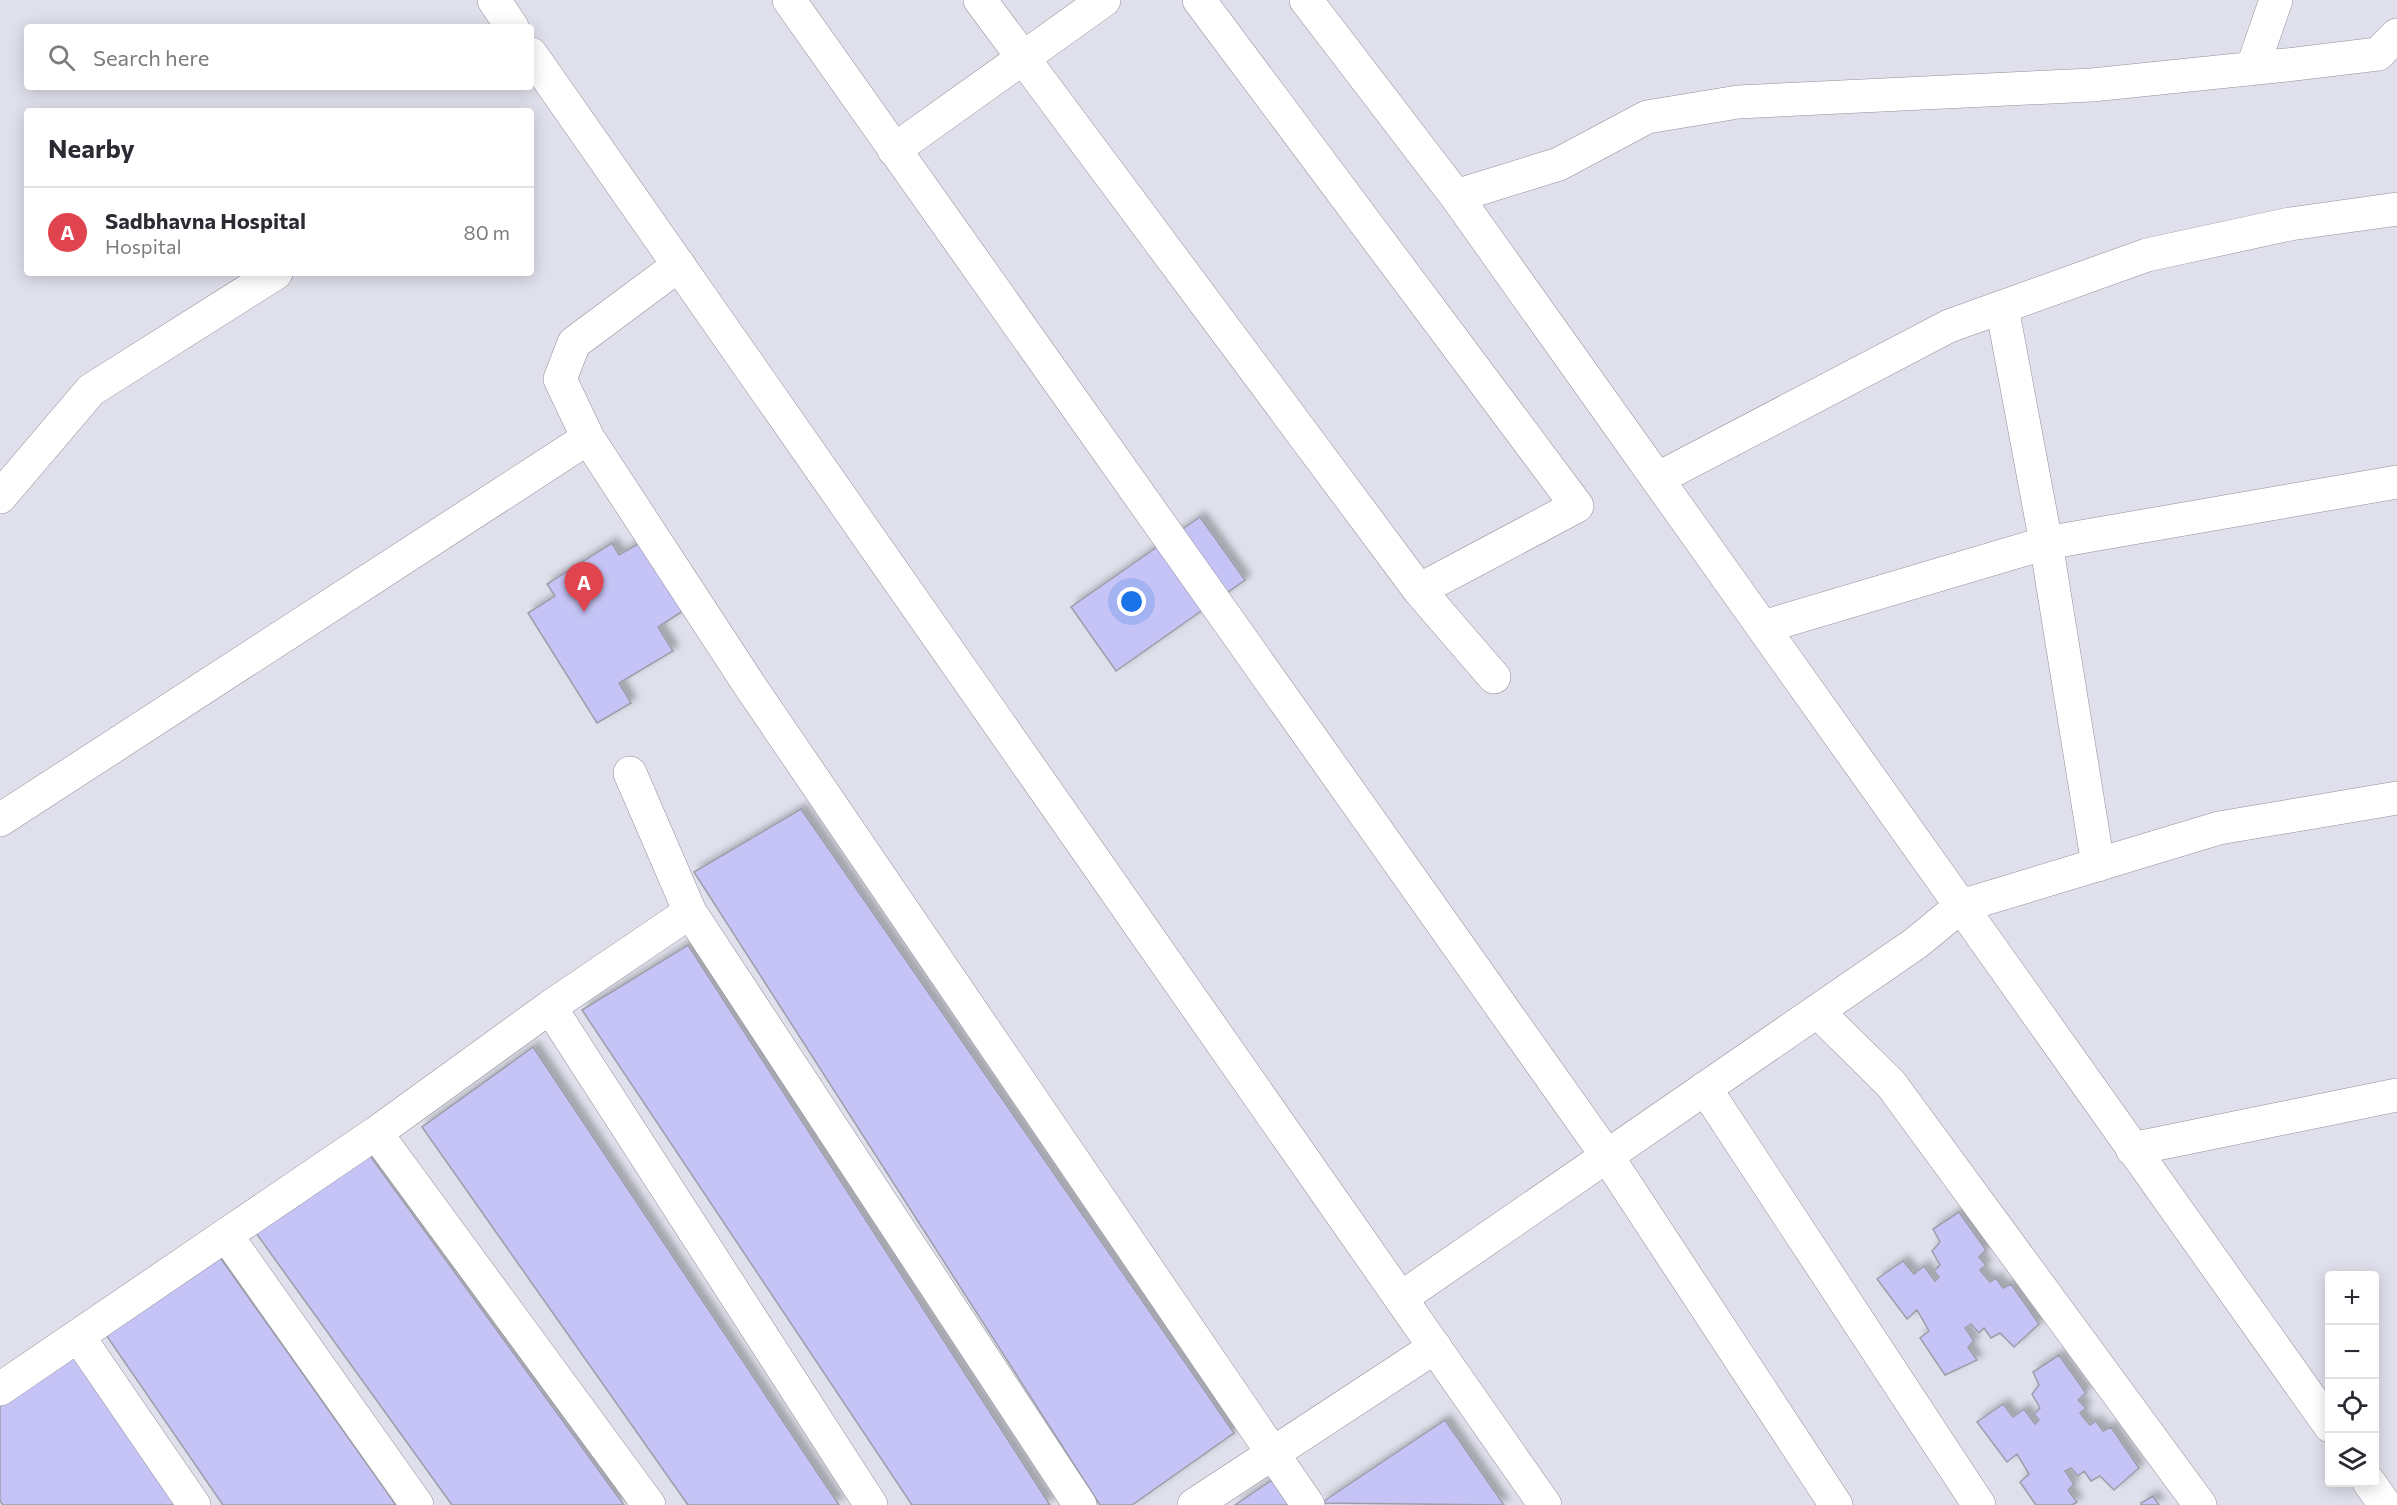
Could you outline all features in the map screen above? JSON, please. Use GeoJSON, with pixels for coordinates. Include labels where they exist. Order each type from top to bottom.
{"type":"FeatureCollection","features":[{"type":"Feature","properties":{"kind":"street"},"geometry":{"type":"LineString","coordinates":[[494,0],[510,24]]}},
{"type":"Feature","properties":{"kind":"street"},"geometry":{"type":"LineString","coordinates":[[789,0],[1607,1156],[1836,1505]]}},
{"type":"Feature","properties":{"kind":"street"},"geometry":{"type":"LineString","coordinates":[[980,0],[1419,590],[1494,677]]}},
{"type":"Feature","properties":{"kind":"street"},"geometry":{"type":"LineString","coordinates":[[894,150],[1104,0]]}},
{"type":"Feature","properties":{"kind":"street"},"geometry":{"type":"LineString","coordinates":[[1199,0],[1577,506],[1419,590]]}},
{"type":"Feature","properties":{"kind":"street"},"geometry":{"type":"LineString","coordinates":[[1306,0],[1456,196],[2325,1419]]}},
{"type":"Feature","properties":{"kind":"street"},"geometry":{"type":"LineString","coordinates":[[2252,69],[2276,0]]}},
{"type":"Feature","properties":{"kind":"street"},"geometry":{"type":"LineString","coordinates":[[1456,196],[1559,164],[1647,117],[1738,102],[2092,85],[2252,69],[2378,54],[2397,35]]}},
{"type":"Feature","properties":{"kind":"street"},"geometry":{"type":"LineString","coordinates":[[534,58],[1545,1505]]}},
{"type":"Feature","properties":{"kind":"street"},"geometry":{"type":"LineString","coordinates":[[1657,479],[1948,327],[2002,307],[2148,255],[2290,224],[2397,209]]}},
{"type":"Feature","properties":{"kind":"street"},"geometry":{"type":"LineString","coordinates":[[679,265],[574,343],[560,379],[588,438],[750,686],[1308,1505]]}},
{"type":"Feature","properties":{"kind":"street"},"geometry":{"type":"LineString","coordinates":[[0,496],[91,390],[271,276]]}},
{"type":"Feature","properties":{"kind":"street"},"geometry":{"type":"LineString","coordinates":[[2002,307],[2046,543],[2098,865]]}},
{"type":"Feature","properties":{"kind":"street"},"geometry":{"type":"LineString","coordinates":[[0,820],[588,438]]}},
{"type":"Feature","properties":{"kind":"street"},"geometry":{"type":"LineString","coordinates":[[1762,627],[2046,543],[2397,482]]}},
{"type":"Feature","properties":{"kind":"street"},"geometry":{"type":"LineString","coordinates":[[630,773],[690,912],[1080,1505]]}},
{"type":"Feature","properties":{"kind":"street"},"geometry":{"type":"LineString","coordinates":[[1401,1298],[1916,943],[1961,906],[2219,828],[2397,798]]}},
{"type":"Feature","properties":{"kind":"street"},"geometry":{"type":"LineString","coordinates":[[0,1389],[376,1133],[550,1007],[690,912]]}},
{"type":"Feature","properties":{"kind":"street"},"geometry":{"type":"LineString","coordinates":[[550,1007],[871,1505]]}},
{"type":"Feature","properties":{"kind":"street"},"geometry":{"type":"LineString","coordinates":[[1816,1011],[1891,1084],[2200,1505]]}},
{"type":"Feature","properties":{"kind":"street"},"geometry":{"type":"LineString","coordinates":[[1705,1088],[1978,1505]]}},
{"type":"Feature","properties":{"kind":"street"},"geometry":{"type":"LineString","coordinates":[[2132,1149],[2397,1095]]}},
{"type":"Feature","properties":{"kind":"street"},"geometry":{"type":"LineString","coordinates":[[376,1133],[649,1505]]}},
{"type":"Feature","properties":{"kind":"street"},"geometry":{"type":"LineString","coordinates":[[226,1235],[417,1505]]}},
{"type":"Feature","properties":{"kind":"street"},"geometry":{"type":"LineString","coordinates":[[78,1336],[194,1505]]}},
{"type":"Feature","properties":{"kind":"street"},"geometry":{"type":"LineString","coordinates":[[1194,1505],[1435,1347]]}},
{"type":"Feature","properties":{"kind":"street"},"geometry":{"type":"LineString","coordinates":[[2372,1487],[2385,1505]]}},
{"type":"Feature","properties":{"kind":"building"},"geometry":{"type":"Polygon","coordinates":[[[1200,517],[1245,580],[1116,671],[1071,607],[1200,517]]]}},
{"type":"Feature","properties":{"kind":"building"},"geometry":{"type":"Polygon","coordinates":[[[643,541],[686,609],[658,627],[673,651],[619,683],[631,703],[597,723],[528,613],[555,596],[547,584],[612,543],[619,555],[643,541]]]}},
{"type":"Feature","properties":{"kind":"building"},"geometry":{"type":"Polygon","coordinates":[[[801,809],[1234,1433],[1132,1505],[1100,1505],[694,872],[801,809]]]}},
{"type":"Feature","properties":{"kind":"building"},"geometry":{"type":"Polygon","coordinates":[[[688,945],[1050,1505],[912,1505],[582,1010],[688,945]]]}},
{"type":"Feature","properties":{"kind":"building"},"geometry":{"type":"Polygon","coordinates":[[[533,1047],[839,1505],[688,1505],[422,1127],[533,1047]]]}},
{"type":"Feature","properties":{"kind":"building"},"geometry":{"type":"Polygon","coordinates":[[[368,1153],[624,1505],[452,1505],[256,1233],[368,1153]]]}},
{"type":"Feature","properties":{"kind":"building"},"geometry":{"type":"Polygon","coordinates":[[[1959,1212],[1986,1250],[1979,1257],[1986,1265],[1980,1270],[1990,1282],[1996,1278],[2003,1288],[2011,1284],[2039,1324],[2014,1347],[2000,1333],[1991,1338],[1984,1328],[1979,1333],[1971,1324],[1965,1328],[1974,1341],[1968,1347],[1977,1360],[1945,1375],[1920,1338],[1929,1331],[1917,1310],[1907,1319],[1877,1279],[1903,1261],[1914,1274],[1924,1266],[1935,1281],[1939,1277],[1934,1271],[1940,1265],[1932,1251],[1940,1242],[1933,1229],[1959,1212]]]}},
{"type":"Feature","properties":{"kind":"building"},"geometry":{"type":"Polygon","coordinates":[[[219,1256],[396,1505],[223,1505],[104,1332],[219,1256]]]}},
{"type":"Feature","properties":{"kind":"building"},"geometry":{"type":"Polygon","coordinates":[[[2059,1355],[2086,1393],[2078,1400],[2086,1408],[2080,1413],[2090,1425],[2096,1421],[2103,1431],[2111,1427],[2139,1468],[2114,1490],[2100,1476],[2091,1481],[2084,1471],[2078,1476],[2071,1468],[2065,1471],[2074,1484],[2068,1490],[2077,1502],[2072,1505],[2036,1505],[2020,1482],[2029,1474],[2017,1454],[2007,1462],[1977,1422],[2003,1404],[2013,1417],[2024,1409],[2035,1424],[2039,1420],[2034,1414],[2040,1408],[2032,1394],[2039,1385],[2033,1372],[2059,1355]]]}},
{"type":"Feature","properties":{"kind":"building"},"geometry":{"type":"Polygon","coordinates":[[[75,1357],[176,1505],[3,1505],[0,1501],[0,1402],[75,1357]]]}},
{"type":"Feature","properties":{"kind":"building"},"geometry":{"type":"Polygon","coordinates":[[[1445,1420],[1504,1505],[1321,1503],[1445,1420]]]}},
{"type":"Feature","properties":{"kind":"building"},"geometry":{"type":"Polygon","coordinates":[[[1278,1476],[1298,1505],[1235,1505],[1278,1476]]]}},
{"type":"Feature","properties":{"kind":"building"},"geometry":{"type":"Polygon","coordinates":[[[2153,1496],[2159,1505],[2141,1505],[2141,1503],[2153,1496]]]}},
{"type":"Feature","properties":{"kind":"place","name":"Sadbhavna Hospital"},"geometry":{"type":"Point","coordinates":[584,612]}}]}
